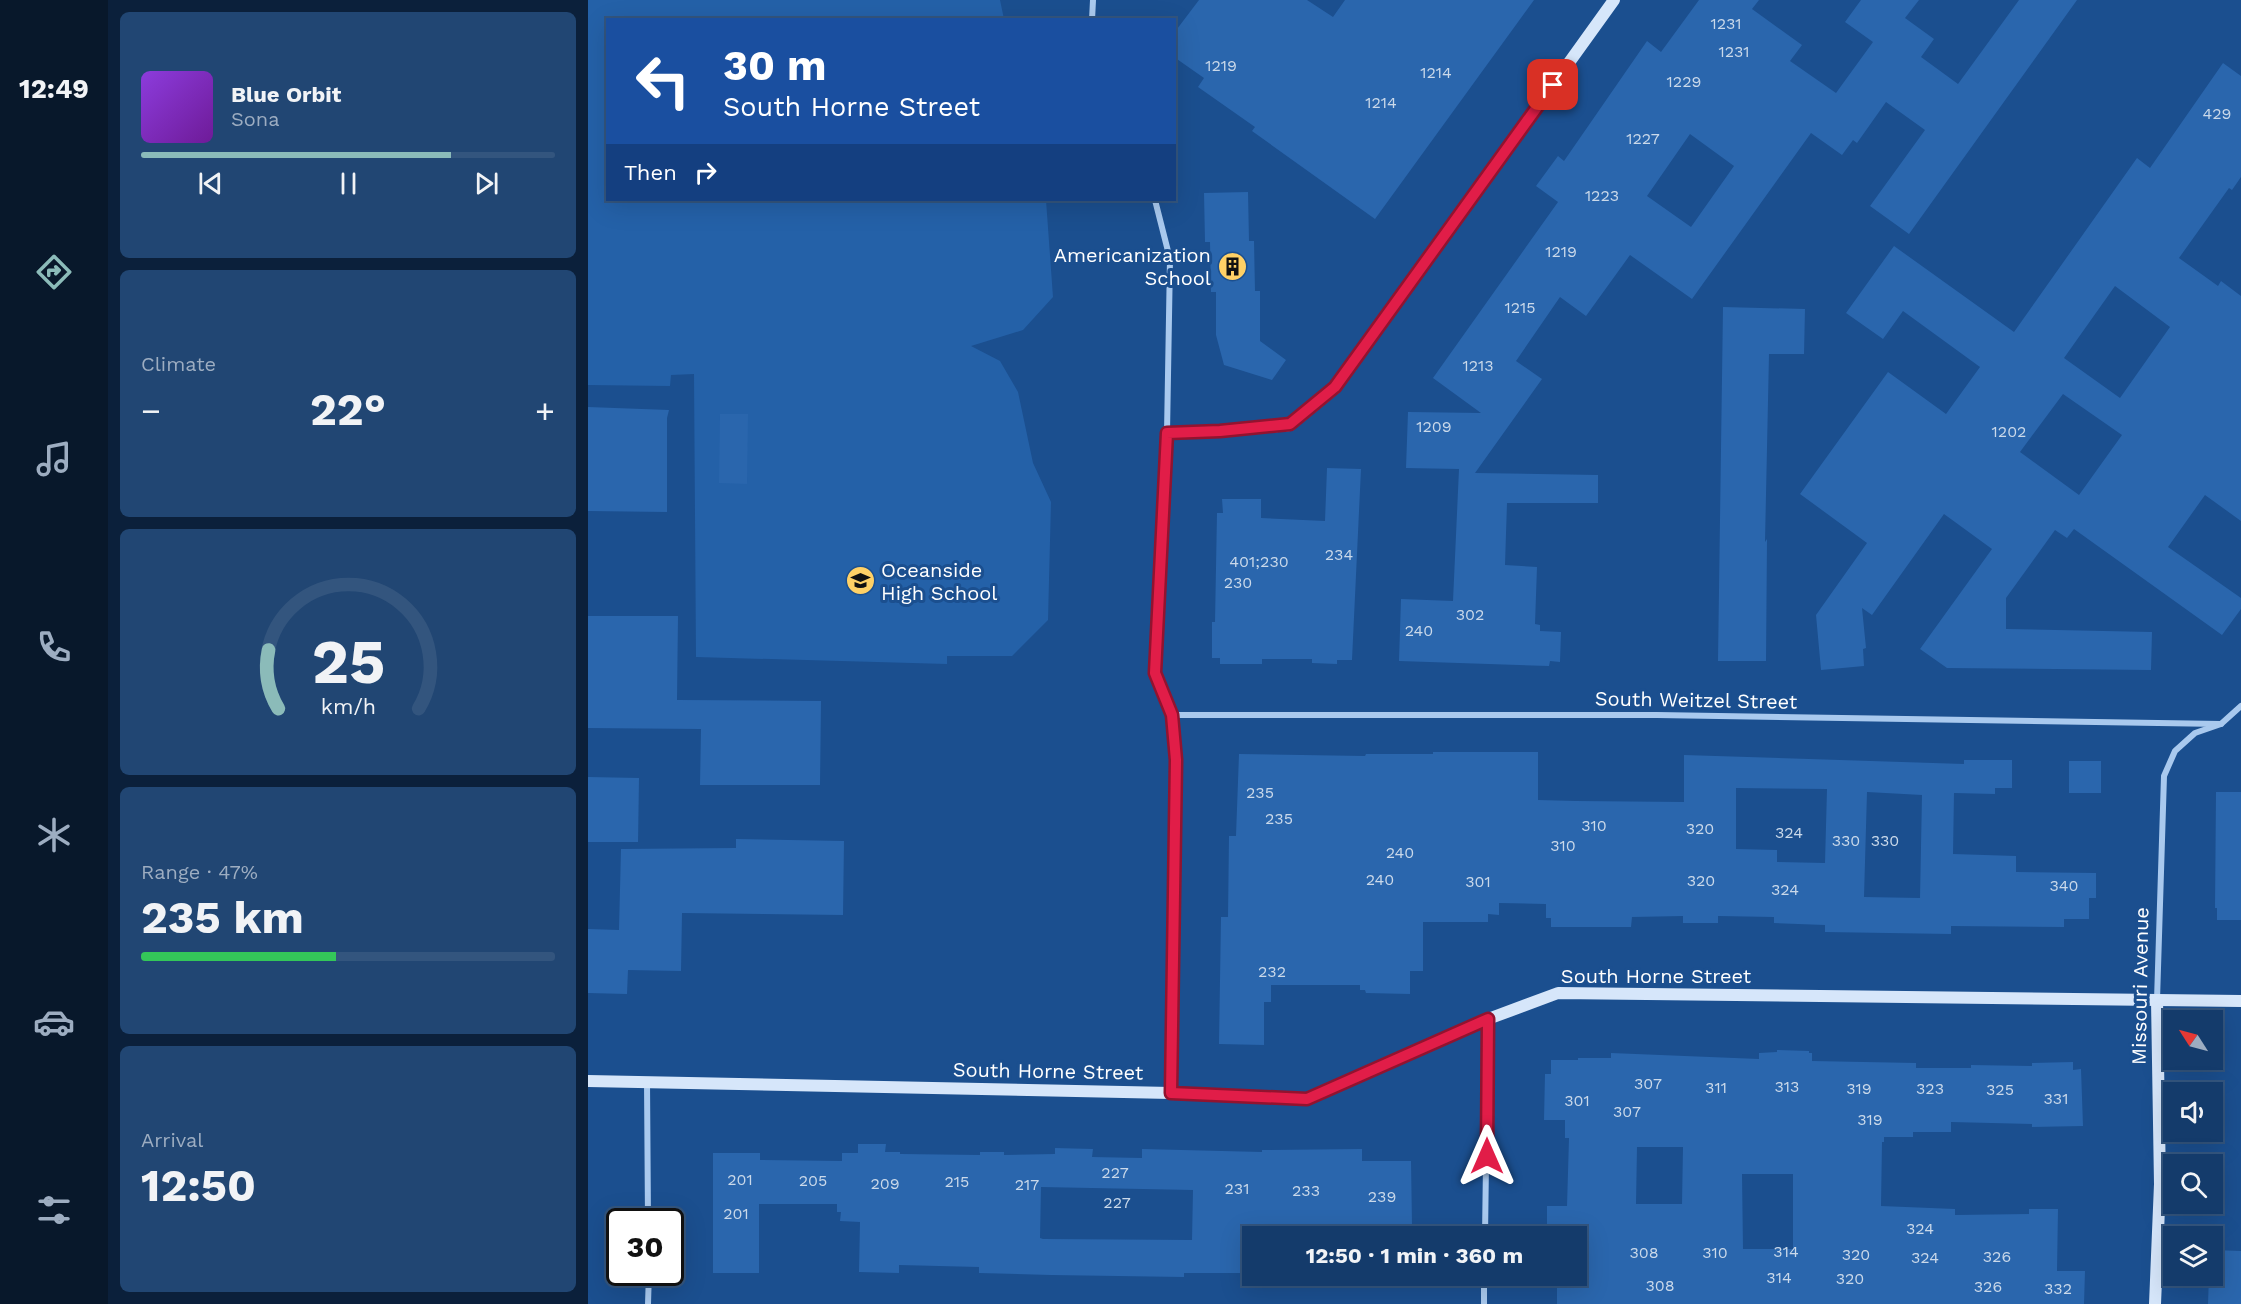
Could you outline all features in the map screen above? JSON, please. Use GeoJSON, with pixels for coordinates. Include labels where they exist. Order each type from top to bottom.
{"type":"FeatureCollection","features":[{"type":"Feature","properties":{"kind":"street"},"geometry":{"type":"LineString","coordinates":[[1092,18],[1093,0]]}},
{"type":"Feature","properties":{"kind":"street"},"geometry":{"type":"LineString","coordinates":[[1167,433],[1220,431],[1290,424],[1335,387],[1614,0]]}},
{"type":"Feature","properties":{"kind":"street"},"geometry":{"type":"LineString","coordinates":[[1155,201],[1170,259],[1167,433],[1155,673],[1172,715],[1176,760],[1171,1093]]}},
{"type":"Feature","properties":{"kind":"street","name":"Missouri Avenue"},"geometry":{"type":"LineString","coordinates":[[2155,1304],[2160,1184],[2157,1000],[2164,776],[2175,751],[2195,734],[2221,724],[2241,706]]}},
{"type":"Feature","properties":{"kind":"street","name":"South Weitzel Street"},"geometry":{"type":"LineString","coordinates":[[1172,715],[1658,715],[2221,724]]}},
{"type":"Feature","properties":{"kind":"street","name":"South Horne Street"},"geometry":{"type":"LineString","coordinates":[[588,1081],[1171,1093],[1307,1099],[1488,1019],[1558,993],[2241,1001]]}},
{"type":"Feature","properties":{"kind":"street"},"geometry":{"type":"LineString","coordinates":[[1485,1226],[1488,1019]]}},
{"type":"Feature","properties":{"kind":"street"},"geometry":{"type":"LineString","coordinates":[[647,1081],[648,1208]]}},
{"type":"Feature","properties":{"kind":"street"},"geometry":{"type":"LineString","coordinates":[[648,1304],[649,1286]]}},
{"type":"Feature","properties":{"kind":"street"},"geometry":{"type":"LineString","coordinates":[[1484,1286],[1484,1304]]}},
{"type":"Feature","properties":{"kind":"shaded area"},"geometry":{"type":"Polygon","coordinates":[[[588,0],[1000,0],[1004,18],[606,18],[606,201],[1046,201],[1053,297],[1023,330],[971,346],[1000,361],[1018,392],[1033,463],[1051,502],[1048,620],[1012,656],[947,656],[947,664],[696,657],[694,374],[671,375],[670,386],[588,385],[588,0]]]}},
{"type":"Feature","properties":{"kind":"building"},"geometry":{"type":"Polygon","coordinates":[[[1199,0],[1307,0],[1333,17],[1345,0],[1534,0],[1375,219],[1252,131],[1255,127],[1198,87],[1204,78],[1176,58],[1176,30],[1199,0]]]}},
{"type":"Feature","properties":{"kind":"building"},"geometry":{"type":"Polygon","coordinates":[[[1699,0],[1759,0],[1752,9],[1802,45],[1790,61],[1836,93],[1873,42],[1845,22],[1861,0],[1919,0],[1905,18],[1934,39],[1921,57],[1958,84],[2019,0],[2077,0],[1909,234],[1870,206],[1925,130],[1886,102],[1857,143],[1853,140],[1842,155],[1811,133],[1692,299],[1630,255],[1586,316],[1560,297],[1516,361],[1542,379],[1475,473],[1598,475],[1598,503],[1507,503],[1505,565],[1537,567],[1535,624],[1540,625],[1540,631],[1561,632],[1560,662],[1550,661],[1549,666],[1399,661],[1401,599],[1453,601],[1459,469],[1406,468],[1408,412],[1481,413],[1433,378],[1558,202],[1536,186],[1558,156],[1564,161],[1647,41],[1661,52],[1699,0]],[[1690,134],[1647,196],[1691,227],[1734,166],[1690,134]]]}},
{"type":"Feature","properties":{"kind":"building"},"geometry":{"type":"Polygon","coordinates":[[[2223,63],[2241,76],[2241,177],[2232,190],[2229,188],[2179,258],[2218,286],[2221,281],[2241,296],[2241,521],[2205,495],[2168,547],[2241,598],[2241,609],[2222,635],[2074,529],[2067,538],[2055,530],[2006,598],[2006,629],[2152,632],[2151,670],[1947,668],[1920,649],[1992,549],[1944,514],[1872,615],[1862,608],[1866,648],[1863,649],[1864,666],[1821,670],[1816,615],[1867,543],[1800,494],[1888,372],[1946,414],[1980,367],[1903,311],[1883,339],[1846,313],[1894,246],[2014,332],[2137,158],[2150,168],[2223,63]],[[2115,286],[2064,358],[2120,398],[2170,327],[2115,286]],[[2063,394],[2020,452],[2079,495],[2122,435],[2063,394]]]}},
{"type":"Feature","properties":{"kind":"building","name":"Americanization School"},"geometry":{"type":"Polygon","coordinates":[[[1248,192],[1249,241],[1254,241],[1255,291],[1260,291],[1260,341],[1286,360],[1272,380],[1224,365],[1216,335],[1216,292],[1211,292],[1210,242],[1205,242],[1204,193],[1248,192]]]}},
{"type":"Feature","properties":{"kind":"building"},"geometry":{"type":"Polygon","coordinates":[[[1723,307],[1805,309],[1804,354],[1769,354],[1765,542],[1767,539],[1766,661],[1718,661],[1723,307]]]}},
{"type":"Feature","properties":{"kind":"building"},"geometry":{"type":"Polygon","coordinates":[[[588,407],[669,410],[667,418],[667,512],[588,511],[588,407]]]}},
{"type":"Feature","properties":{"kind":"building"},"geometry":{"type":"Polygon","coordinates":[[[720,414],[748,414],[747,484],[719,483],[720,414]]]}},
{"type":"Feature","properties":{"kind":"building"},"geometry":{"type":"Polygon","coordinates":[[[1327,468],[1361,469],[1352,660],[1337,660],[1337,664],[1312,663],[1312,659],[1262,659],[1262,664],[1220,664],[1220,658],[1212,658],[1212,622],[1215,622],[1217,513],[1223,513],[1222,499],[1261,499],[1261,518],[1325,521],[1327,468]]]}},
{"type":"Feature","properties":{"kind":"building"},"geometry":{"type":"Polygon","coordinates":[[[588,616],[678,616],[677,700],[821,701],[820,785],[700,785],[701,729],[588,728],[588,616]]]}},
{"type":"Feature","properties":{"kind":"building"},"geometry":{"type":"Polygon","coordinates":[[[1433,752],[1538,752],[1538,800],[1576,801],[1684,802],[1684,755],[1964,764],[1964,760],[2012,760],[2012,788],[1995,788],[1995,794],[1954,793],[1953,854],[2016,856],[2016,872],[2096,873],[2096,898],[2089,898],[2089,919],[2064,919],[2064,927],[1951,926],[1951,934],[1825,932],[1825,925],[1774,923],[1774,917],[1718,916],[1718,923],[1683,923],[1683,916],[1632,917],[1631,927],[1551,927],[1551,918],[1546,918],[1546,904],[1499,903],[1499,915],[1488,914],[1488,922],[1423,922],[1423,971],[1410,971],[1410,994],[1366,993],[1365,990],[1360,990],[1360,985],[1271,985],[1271,1002],[1264,1002],[1264,1045],[1219,1044],[1221,917],[1228,917],[1229,836],[1236,836],[1239,754],[1365,756],[1366,754],[1433,754],[1433,752]],[[1736,788],[1736,849],[1777,850],[1777,862],[1825,863],[1827,789],[1736,788]],[[1867,792],[1864,897],[1920,898],[1922,795],[1867,792]]]}},
{"type":"Feature","properties":{"kind":"building"},"geometry":{"type":"Polygon","coordinates":[[[2069,761],[2101,761],[2101,793],[2069,793],[2069,761]]]}},
{"type":"Feature","properties":{"kind":"building"},"geometry":{"type":"Polygon","coordinates":[[[588,777],[639,778],[638,842],[588,842],[588,777]]]}},
{"type":"Feature","properties":{"kind":"building"},"geometry":{"type":"Polygon","coordinates":[[[2216,792],[2241,792],[2241,920],[2217,920],[2217,908],[2215,908],[2216,792]]]}},
{"type":"Feature","properties":{"kind":"building"},"geometry":{"type":"Polygon","coordinates":[[[736,839],[844,841],[843,915],[682,913],[681,971],[628,970],[627,994],[588,993],[588,929],[619,930],[621,849],[736,848],[736,839]]]}},
{"type":"Feature","properties":{"kind":"building"},"geometry":{"type":"Polygon","coordinates":[[[1777,1050],[1809,1051],[1812,1053],[1812,1061],[1916,1063],[1916,1068],[1971,1068],[1971,1065],[2032,1066],[2032,1063],[2073,1062],[2073,1070],[2081,1069],[2083,1126],[2032,1127],[2032,1124],[1951,1122],[1951,1132],[1913,1132],[1913,1137],[1884,1137],[1881,1206],[1955,1209],[1955,1215],[2029,1214],[2029,1209],[2058,1209],[2057,1271],[2085,1271],[2084,1304],[1557,1304],[1557,1286],[1587,1286],[1587,1226],[1547,1226],[1547,1206],[1567,1206],[1569,1138],[1565,1138],[1565,1120],[1544,1120],[1545,1074],[1551,1074],[1551,1060],[1611,1058],[1611,1053],[1759,1059],[1759,1053],[1777,1052],[1777,1050]],[[1637,1147],[1636,1204],[1682,1204],[1683,1147],[1637,1147]],[[1742,1174],[1743,1249],[1793,1249],[1793,1174],[1742,1174]]]}},
{"type":"Feature","properties":{"kind":"building"},"geometry":{"type":"Polygon","coordinates":[[[858,1144],[886,1144],[885,1152],[900,1152],[900,1154],[980,1155],[980,1152],[1004,1152],[1004,1155],[1055,1154],[1055,1148],[1093,1149],[1092,1157],[1142,1158],[1142,1149],[1262,1152],[1262,1150],[1362,1149],[1362,1161],[1411,1161],[1412,1225],[1242,1226],[1242,1273],[1184,1273],[1184,1277],[1051,1275],[979,1273],[979,1267],[899,1265],[899,1273],[859,1272],[860,1222],[840,1221],[841,1212],[837,1212],[837,1204],[759,1204],[759,1273],[713,1273],[713,1153],[760,1153],[760,1160],[842,1161],[842,1153],[858,1153],[858,1144]],[[1041,1187],[1040,1238],[1192,1240],[1193,1190],[1041,1187]]]}},
{"type":"Feature","properties":{"kind":"building"},"geometry":{"type":"Polygon","coordinates":[[[2223,1250],[2241,1251],[2241,1304],[2208,1304],[2209,1286],[2223,1286],[2223,1250]]]}},
{"type":"Feature","properties":{"kind":"place","name":"Americanization School"},"geometry":{"type":"Point","coordinates":[1232,266]}},
{"type":"Feature","properties":{"kind":"place","name":"Oceanside High School"},"geometry":{"type":"Point","coordinates":[860,581]}},
{"type":"Feature","properties":{"kind":"route"},"geometry":{"type":"LineString","coordinates":[[1487,1156],[1488,1019],[1307,1099],[1171,1093],[1176,760],[1172,715],[1155,673],[1167,433],[1220,431],[1290,424],[1335,387],[1553,85]]}}]}
